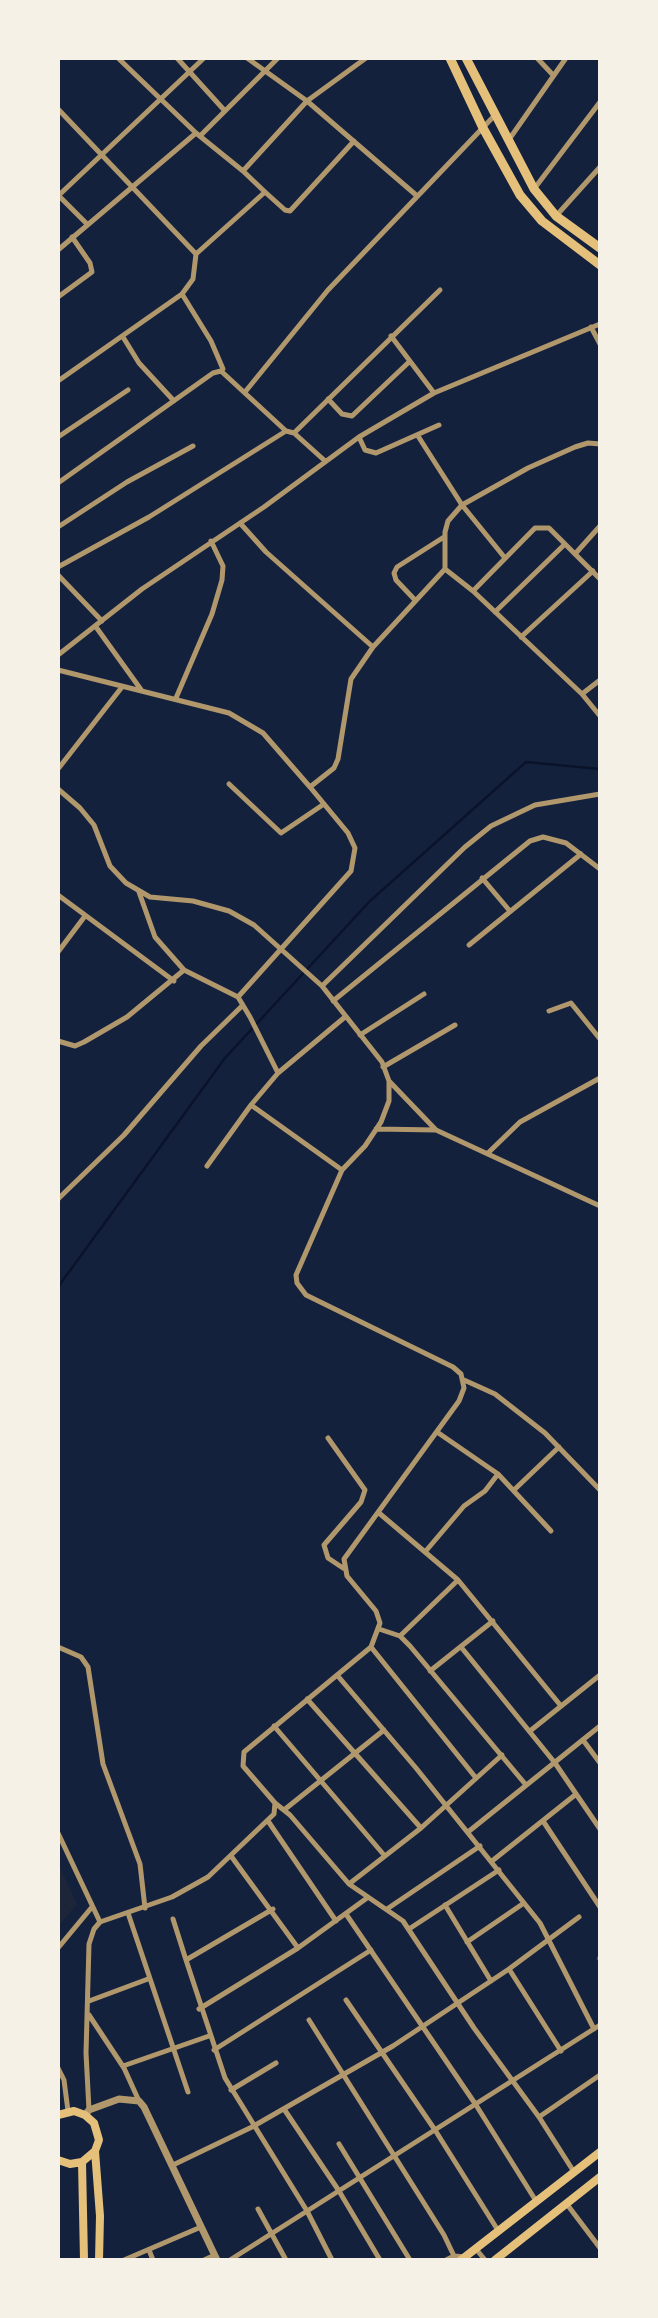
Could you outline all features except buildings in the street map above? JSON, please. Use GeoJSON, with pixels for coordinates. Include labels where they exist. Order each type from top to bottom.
{"type":"FeatureCollection","features":[{"type":"Feature","properties":{"kind":"main road"},"geometry":{"type":"LineString","coordinates":[[450,58],[483,128],[520,195],[541,221],[600,265]]}},
{"type":"Feature","properties":{"kind":"main road"},"geometry":{"type":"LineString","coordinates":[[466,58],[534,189],[556,216],[600,248]]}},
{"type":"Feature","properties":{"kind":"main road"},"geometry":{"type":"LineString","coordinates":[[58,2115],[68,2111],[87,2113],[98,2134],[95,2151],[100,2216],[99,2260]]}},
{"type":"Feature","properties":{"kind":"main road"},"geometry":{"type":"LineString","coordinates":[[58,2160],[70,2164],[82,2162],[95,2151]]}},
{"type":"Feature","properties":{"kind":"main road"},"geometry":{"type":"LineString","coordinates":[[460,2258],[499,2232],[600,2152]]}},
{"type":"Feature","properties":{"kind":"main road"},"geometry":{"type":"LineString","coordinates":[[82,2162],[84,2260]]}},
{"type":"Feature","properties":{"kind":"main road"},"geometry":{"type":"LineString","coordinates":[[495,2260],[600,2177]]}},
{"type":"Feature","properties":{"kind":"street"},"geometry":{"type":"LineString","coordinates":[[118,58],[285,211],[290,211],[354,141]]}},
{"type":"Feature","properties":{"kind":"street"},"geometry":{"type":"LineString","coordinates":[[177,58],[225,111]]}},
{"type":"Feature","properties":{"kind":"street"},"geometry":{"type":"LineString","coordinates":[[88,224],[58,195],[204,58]]}},
{"type":"Feature","properties":{"kind":"street"},"geometry":{"type":"LineString","coordinates":[[247,58],[266,69],[307,101],[416,195]]}},
{"type":"Feature","properties":{"kind":"street"},"geometry":{"type":"LineString","coordinates":[[58,250],[225,111],[278,58]]}},
{"type":"Feature","properties":{"kind":"street"},"geometry":{"type":"LineString","coordinates":[[243,171],[307,101],[366,58]]}},
{"type":"Feature","properties":{"kind":"street"},"geometry":{"type":"LineString","coordinates":[[537,58],[553,75]]}},
{"type":"Feature","properties":{"kind":"street"},"geometry":{"type":"LineString","coordinates":[[508,141],[566,58]]}},
{"type":"Feature","properties":{"kind":"street"},"geometry":{"type":"LineString","coordinates":[[534,189],[600,102]]}},
{"type":"Feature","properties":{"kind":"street"},"geometry":{"type":"LineString","coordinates":[[58,109],[196,254]]}},
{"type":"Feature","properties":{"kind":"street"},"geometry":{"type":"LineString","coordinates":[[245,392],[328,290],[495,115]]}},
{"type":"Feature","properties":{"kind":"street"},"geometry":{"type":"LineString","coordinates":[[556,216],[600,167]]}},
{"type":"Feature","properties":{"kind":"street"},"geometry":{"type":"LineString","coordinates":[[58,381],[182,294],[193,279],[196,254],[265,192]]}},
{"type":"Feature","properties":{"kind":"street"},"geometry":{"type":"LineString","coordinates":[[58,297],[92,272],[90,263],[72,237]]}},
{"type":"Feature","properties":{"kind":"street"},"geometry":{"type":"LineString","coordinates":[[294,433],[440,290]]}},
{"type":"Feature","properties":{"kind":"street"},"geometry":{"type":"LineString","coordinates":[[182,294],[211,341],[223,369],[221,371]]}},
{"type":"Feature","properties":{"kind":"street"},"geometry":{"type":"LineString","coordinates":[[58,655],[211,541],[359,437],[434,393],[600,324]]}},
{"type":"Feature","properties":{"kind":"street"},"geometry":{"type":"LineString","coordinates":[[591,327],[600,344]]}},
{"type":"Feature","properties":{"kind":"street"},"geometry":{"type":"LineString","coordinates":[[391,336],[434,393]]}},
{"type":"Feature","properties":{"kind":"street"},"geometry":{"type":"LineString","coordinates":[[123,337],[139,363],[174,401]]}},
{"type":"Feature","properties":{"kind":"street"},"geometry":{"type":"LineString","coordinates":[[328,399],[342,414],[352,416],[409,362]]}},
{"type":"Feature","properties":{"kind":"street"},"geometry":{"type":"LineString","coordinates":[[221,371],[286,431],[294,433],[324,460]]}},
{"type":"Feature","properties":{"kind":"street"},"geometry":{"type":"LineString","coordinates":[[58,483],[213,373],[221,371]]}},
{"type":"Feature","properties":{"kind":"street"},"geometry":{"type":"LineString","coordinates":[[58,436],[128,390]]}},
{"type":"Feature","properties":{"kind":"street"},"geometry":{"type":"LineString","coordinates":[[359,437],[365,450],[376,453],[439,425]]}},
{"type":"Feature","properties":{"kind":"street"},"geometry":{"type":"LineString","coordinates":[[58,567],[149,517],[286,431]]}},
{"type":"Feature","properties":{"kind":"street"},"geometry":{"type":"LineString","coordinates":[[418,436],[462,505],[505,558]]}},
{"type":"Feature","properties":{"kind":"street"},"geometry":{"type":"LineString","coordinates":[[310,787],[334,768],[338,759],[351,679],[373,647],[445,569],[443,537],[448,521],[462,505],[528,468],[575,447],[600,444]]}},
{"type":"Feature","properties":{"kind":"street"},"geometry":{"type":"LineString","coordinates":[[58,527],[127,482],[193,446]]}},
{"type":"Feature","properties":{"kind":"street"},"geometry":{"type":"LineString","coordinates":[[240,523],[266,552],[373,647]]}},
{"type":"Feature","properties":{"kind":"street"},"geometry":{"type":"LineString","coordinates":[[575,554],[600,526]]}},
{"type":"Feature","properties":{"kind":"street"},"geometry":{"type":"LineString","coordinates":[[473,591],[536,528],[549,528],[600,579]]}},
{"type":"Feature","properties":{"kind":"street"},"geometry":{"type":"LineString","coordinates":[[415,600],[396,580],[394,573],[397,567],[443,537]]}},
{"type":"Feature","properties":{"kind":"street"},"geometry":{"type":"LineString","coordinates":[[176,698],[212,614],[222,580],[223,566],[211,541]]}},
{"type":"Feature","properties":{"kind":"street"},"geometry":{"type":"LineString","coordinates":[[495,612],[565,544]]}},
{"type":"Feature","properties":{"kind":"street"},"geometry":{"type":"LineString","coordinates":[[445,569],[473,591],[582,694],[600,716]]}},
{"type":"Feature","properties":{"kind":"street"},"geometry":{"type":"LineString","coordinates":[[521,637],[593,571]]}},
{"type":"Feature","properties":{"kind":"street"},"geometry":{"type":"LineString","coordinates":[[58,575],[102,621]]}},
{"type":"Feature","properties":{"kind":"street"},"geometry":{"type":"LineString","coordinates":[[96,627],[142,691]]}},
{"type":"Feature","properties":{"kind":"street"},"geometry":{"type":"LineString","coordinates":[[58,670],[176,698],[229,713],[246,722],[290,760],[348,833],[355,848],[351,872],[238,997]]}},
{"type":"Feature","properties":{"kind":"street"},"geometry":{"type":"LineString","coordinates":[[582,694],[600,680]]}},
{"type":"Feature","properties":{"kind":"street"},"geometry":{"type":"LineString","coordinates":[[58,769],[122,687]]}},
{"type":"Feature","properties":{"kind":"street"},"geometry":{"type":"LineString","coordinates":[[229,784],[281,833],[324,804]]}},
{"type":"Feature","properties":{"kind":"street"},"geometry":{"type":"LineString","coordinates":[[58,789],[80,808],[94,825],[110,866],[139,892],[150,897],[193,901],[229,911],[254,925],[284,948],[320,984],[360,1035],[383,1067],[389,1082],[389,1101],[376,1129],[342,1170],[296,1275],[299,1288],[306,1295],[453,1367],[464,1380],[460,1401],[349,1550],[343,1568]]}},
{"type":"Feature","properties":{"kind":"street"},"geometry":{"type":"LineString","coordinates":[[320,984],[465,847],[491,826],[535,805],[600,794]]}},
{"type":"Feature","properties":{"kind":"street"},"geometry":{"type":"LineString","coordinates":[[333,1001],[481,878],[530,841],[543,837],[566,843],[600,869]]}},
{"type":"Feature","properties":{"kind":"street"},"geometry":{"type":"LineString","coordinates":[[469,945],[581,853]]}},
{"type":"Feature","properties":{"kind":"street"},"geometry":{"type":"LineString","coordinates":[[481,878],[509,911]]}},
{"type":"Feature","properties":{"kind":"street"},"geometry":{"type":"LineString","coordinates":[[139,892],[155,937],[184,970],[238,997],[278,1073]]}},
{"type":"Feature","properties":{"kind":"street"},"geometry":{"type":"LineString","coordinates":[[58,895],[174,981]]}},
{"type":"Feature","properties":{"kind":"street"},"geometry":{"type":"LineString","coordinates":[[58,952],[85,916]]}},
{"type":"Feature","properties":{"kind":"street"},"geometry":{"type":"LineString","coordinates":[[58,1041],[75,1046],[85,1042],[127,1017],[174,981],[184,970]]}},
{"type":"Feature","properties":{"kind":"street"},"geometry":{"type":"LineString","coordinates":[[360,1035],[424,994]]}},
{"type":"Feature","properties":{"kind":"street"},"geometry":{"type":"LineString","coordinates":[[549,1012],[571,1003],[598,1031],[600,1039]]}},
{"type":"Feature","properties":{"kind":"street"},"geometry":{"type":"LineString","coordinates":[[58,1199],[124,1135],[201,1046],[243,1005]]}},
{"type":"Feature","properties":{"kind":"street"},"geometry":{"type":"LineString","coordinates":[[207,1166],[278,1073],[345,1017]]}},
{"type":"Feature","properties":{"kind":"street"},"geometry":{"type":"LineString","coordinates":[[383,1067],[455,1025]]}},
{"type":"Feature","properties":{"kind":"street"},"geometry":{"type":"LineString","coordinates":[[488,1153],[520,1122],[600,1078]]}},
{"type":"Feature","properties":{"kind":"street"},"geometry":{"type":"LineString","coordinates":[[389,1082],[436,1130],[600,1206]]}},
{"type":"Feature","properties":{"kind":"street"},"geometry":{"type":"LineString","coordinates":[[251,1105],[342,1170]]}},
{"type":"Feature","properties":{"kind":"street"},"geometry":{"type":"LineString","coordinates":[[376,1129],[436,1130]]}},
{"type":"Feature","properties":{"kind":"street"},"geometry":{"type":"LineString","coordinates":[[464,1380],[495,1394],[559,1447],[600,1490]]}},
{"type":"Feature","properties":{"kind":"street"},"geometry":{"type":"LineString","coordinates":[[438,1432],[498,1474],[551,1531]]}},
{"type":"Feature","properties":{"kind":"street"},"geometry":{"type":"LineString","coordinates":[[328,1438],[365,1490],[361,1502],[324,1545],[328,1559],[343,1568],[376,1611],[379,1629],[371,1647],[251,1744],[242,1758],[246,1773],[284,1810],[349,1884],[403,1921],[458,2004],[540,2116],[574,2172]]}},
{"type":"Feature","properties":{"kind":"street"},"geometry":{"type":"LineString","coordinates":[[514,1490],[559,1447]]}},
{"type":"Feature","properties":{"kind":"street"},"geometry":{"type":"LineString","coordinates":[[425,1552],[464,1506],[485,1491],[498,1474]]}},
{"type":"Feature","properties":{"kind":"street"},"geometry":{"type":"LineString","coordinates":[[379,1513],[458,1580],[561,1706]]}},
{"type":"Feature","properties":{"kind":"street"},"geometry":{"type":"LineString","coordinates":[[400,1636],[458,1580]]}},
{"type":"Feature","properties":{"kind":"street"},"geometry":{"type":"LineString","coordinates":[[430,1671],[493,1621]]}},
{"type":"Feature","properties":{"kind":"street"},"geometry":{"type":"LineString","coordinates":[[379,1629],[400,1636],[526,1785]]}},
{"type":"Feature","properties":{"kind":"street"},"geometry":{"type":"LineString","coordinates":[[58,1647],[81,1657],[88,1667],[103,1764],[140,1864],[145,1908]]}},
{"type":"Feature","properties":{"kind":"street"},"geometry":{"type":"LineString","coordinates":[[371,1647],[477,1778]]}},
{"type":"Feature","properties":{"kind":"street"},"geometry":{"type":"LineString","coordinates":[[461,1647],[555,1763],[600,1829]]}},
{"type":"Feature","properties":{"kind":"street"},"geometry":{"type":"LineString","coordinates":[[230,2260],[597,2027],[550,1939],[524,1903],[480,1846],[337,1675]]}},
{"type":"Feature","properties":{"kind":"street"},"geometry":{"type":"LineString","coordinates":[[530,1731],[600,1675]]}},
{"type":"Feature","properties":{"kind":"street"},"geometry":{"type":"LineString","coordinates":[[307,1699],[421,1828]]}},
{"type":"Feature","properties":{"kind":"street"},"geometry":{"type":"LineString","coordinates":[[274,1726],[384,1855]]}},
{"type":"Feature","properties":{"kind":"street"},"geometry":{"type":"LineString","coordinates":[[468,1832],[600,1726]]}},
{"type":"Feature","properties":{"kind":"street"},"geometry":{"type":"LineString","coordinates":[[284,1810],[384,1730]]}},
{"type":"Feature","properties":{"kind":"street"},"geometry":{"type":"LineString","coordinates":[[583,1740],[600,1763]]}},
{"type":"Feature","properties":{"kind":"street"},"geometry":{"type":"LineString","coordinates":[[349,1884],[421,1828],[502,1755]]}},
{"type":"Feature","properties":{"kind":"street"},"geometry":{"type":"LineString","coordinates":[[492,1861],[575,1795]]}},
{"type":"Feature","properties":{"kind":"street"},"geometry":{"type":"LineString","coordinates":[[138,2101],[119,2099],[87,2113],[89,1944],[100,1922],[172,1898],[208,1877],[268,1821],[274,1814],[275,1803]]}},
{"type":"Feature","properties":{"kind":"street"},"geometry":{"type":"LineString","coordinates":[[268,1821],[336,1920]]}},
{"type":"Feature","properties":{"kind":"street"},"geometry":{"type":"LineString","coordinates":[[543,1821],[600,1907]]}},
{"type":"Feature","properties":{"kind":"street"},"geometry":{"type":"LineString","coordinates":[[58,1833],[100,1922]]}},
{"type":"Feature","properties":{"kind":"street"},"geometry":{"type":"LineString","coordinates":[[387,1909],[480,1846]]}},
{"type":"Feature","properties":{"kind":"street"},"geometry":{"type":"LineString","coordinates":[[231,1856],[273,1909],[298,1948]]}},
{"type":"Feature","properties":{"kind":"street"},"geometry":{"type":"LineString","coordinates":[[409,1929],[499,1870]]}},
{"type":"Feature","properties":{"kind":"street"},"geometry":{"type":"LineString","coordinates":[[199,2009],[298,1948],[367,1898]]}},
{"type":"Feature","properties":{"kind":"street"},"geometry":{"type":"LineString","coordinates":[[467,1942],[524,1903]]}},
{"type":"Feature","properties":{"kind":"street"},"geometry":{"type":"LineString","coordinates":[[445,1905],[491,1981]]}},
{"type":"Feature","properties":{"kind":"street"},"geometry":{"type":"LineString","coordinates":[[58,1948],[92,1908]]}},
{"type":"Feature","properties":{"kind":"street"},"geometry":{"type":"LineString","coordinates":[[186,1960],[273,1909]]}},
{"type":"Feature","properties":{"kind":"street"},"geometry":{"type":"LineString","coordinates":[[128,1913],[171,2048],[188,2092]]}},
{"type":"Feature","properties":{"kind":"street"},"geometry":{"type":"LineString","coordinates":[[346,1913],[475,2105],[536,2202]]}},
{"type":"Feature","properties":{"kind":"street"},"geometry":{"type":"LineString","coordinates":[[173,2165],[252,2127],[382,2053],[509,1969],[579,1917]]}},
{"type":"Feature","properties":{"kind":"street"},"geometry":{"type":"LineString","coordinates":[[173,1919],[199,2009],[231,2090],[307,2211],[332,2260]]}},
{"type":"Feature","properties":{"kind":"street"},"geometry":{"type":"LineString","coordinates":[[214,2050],[371,1950]]}},
{"type":"Feature","properties":{"kind":"street"},"geometry":{"type":"LineString","coordinates":[[509,1969],[561,2051]]}},
{"type":"Feature","properties":{"kind":"street"},"geometry":{"type":"LineString","coordinates":[[89,2001],[148,1979]]}},
{"type":"Feature","properties":{"kind":"street"},"geometry":{"type":"LineString","coordinates":[[346,2000],[435,2130],[499,2232]]}},
{"type":"Feature","properties":{"kind":"street"},"geometry":{"type":"LineString","coordinates":[[89,2015],[123,2066],[138,2101],[150,2115],[216,2258],[204,2260]]}},
{"type":"Feature","properties":{"kind":"street"},"geometry":{"type":"LineString","coordinates":[[309,2021],[460,2258],[446,2260]]}},
{"type":"Feature","properties":{"kind":"street"},"geometry":{"type":"LineString","coordinates":[[123,2066],[209,2036]]}},
{"type":"Feature","properties":{"kind":"street"},"geometry":{"type":"LineString","coordinates":[[231,2090],[276,2063]]}},
{"type":"Feature","properties":{"kind":"street"},"geometry":{"type":"LineString","coordinates":[[58,2068],[64,2080],[68,2111]]}},
{"type":"Feature","properties":{"kind":"street"},"geometry":{"type":"LineString","coordinates":[[540,2116],[600,2075]]}},
{"type":"Feature","properties":{"kind":"street"},"geometry":{"type":"LineString","coordinates":[[284,2109],[339,2191],[380,2260]]}},
{"type":"Feature","properties":{"kind":"street"},"geometry":{"type":"LineString","coordinates":[[339,2144],[410,2260]]}},
{"type":"Feature","properties":{"kind":"street"},"geometry":{"type":"LineString","coordinates":[[566,2203],[600,2248]]}},
{"type":"Feature","properties":{"kind":"street"},"geometry":{"type":"LineString","coordinates":[[258,2209],[286,2260]]}},
{"type":"Feature","properties":{"kind":"street"},"geometry":{"type":"LineString","coordinates":[[124,2260],[201,2227]]}},
{"type":"Feature","properties":{"kind":"street"},"geometry":{"type":"LineString","coordinates":[[476,2249],[485,2260]]}},
{"type":"Feature","properties":{"kind":"street"},"geometry":{"type":"LineString","coordinates":[[149,2250],[153,2260]]}},
{"type":"Feature","properties":{"kind":"shaded area"},"geometry":{"type":"Polygon","coordinates":[[[58,1863],[77,1904],[58,1927],[58,1863]]]}},
{"type":"Feature","properties":{"kind":"waterway"},"geometry":{"type":"LineString","coordinates":[[58,1287],[225,1058],[370,901],[526,762],[600,769]]}}]}
